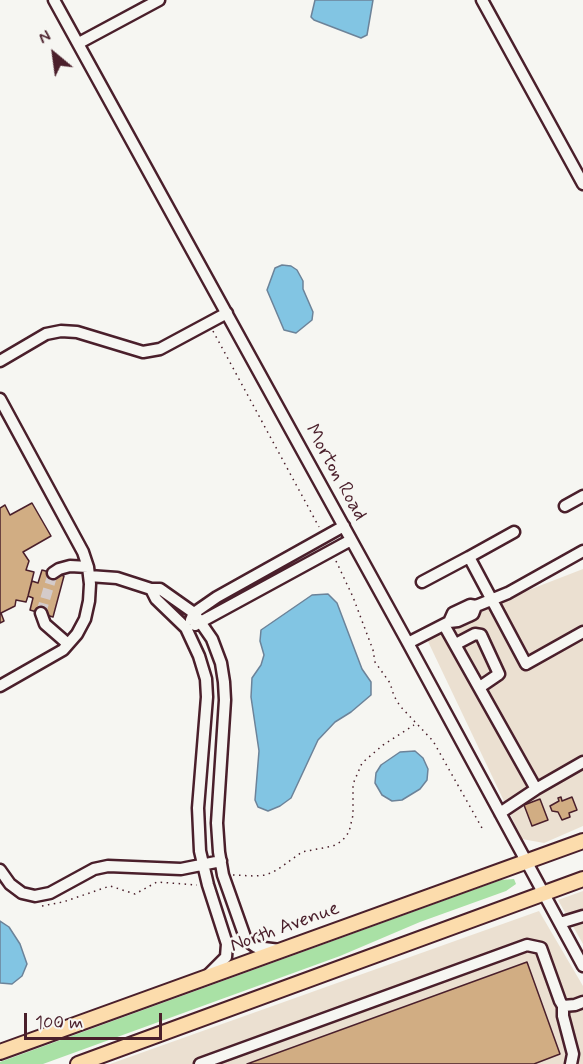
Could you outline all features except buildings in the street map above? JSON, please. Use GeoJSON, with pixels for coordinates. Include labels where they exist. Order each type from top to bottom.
{"type":"FeatureCollection","features":[{"type":"Feature","properties":{"kind":"main road","name":"North Avenue"},"geometry":{"type":"LineString","coordinates":[[0,1052],[583,841]]}},
{"type":"Feature","properties":{"kind":"main road"},"geometry":{"type":"LineString","coordinates":[[78,1064],[583,879]]}},
{"type":"Feature","properties":{"kind":"street","name":"Morton Road"},"geometry":{"type":"LineString","coordinates":[[54,0],[583,966]]}},
{"type":"Feature","properties":{"kind":"street"},"geometry":{"type":"LineString","coordinates":[[79,44],[159,0]]}},
{"type":"Feature","properties":{"kind":"street"},"geometry":{"type":"LineString","coordinates":[[482,0],[583,184]]}},
{"type":"Feature","properties":{"kind":"street"},"geometry":{"type":"LineString","coordinates":[[0,361],[46,334],[61,331],[76,332],[143,352],[160,349],[227,313]]}},
{"type":"Feature","properties":{"kind":"street"},"geometry":{"type":"LineString","coordinates":[[0,399],[5,420],[83,552],[88,572],[89,601],[85,619],[77,634],[68,644],[0,686]]}},
{"type":"Feature","properties":{"kind":"street"},"geometry":{"type":"LineString","coordinates":[[565,506],[583,496]]}},
{"type":"Feature","properties":{"kind":"street"},"geometry":{"type":"LineString","coordinates":[[186,628],[194,613],[217,597],[344,526]]}},
{"type":"Feature","properties":{"kind":"street"},"geometry":{"type":"LineString","coordinates":[[422,582],[514,532]]}},
{"type":"Feature","properties":{"kind":"street"},"geometry":{"type":"LineString","coordinates":[[186,628],[202,623],[230,605],[351,540]]}},
{"type":"Feature","properties":{"kind":"street"},"geometry":{"type":"LineString","coordinates":[[408,643],[447,623],[473,614],[476,606],[583,551]]}},
{"type":"Feature","properties":{"kind":"street"},"geometry":{"type":"LineString","coordinates":[[469,556],[526,664],[583,632]]}},
{"type":"Feature","properties":{"kind":"street"},"geometry":{"type":"LineString","coordinates":[[53,573],[70,566],[151,589],[160,589],[194,613],[212,639],[221,663],[225,700],[217,823],[224,875],[246,940],[256,947],[280,950]]}},
{"type":"Feature","properties":{"kind":"street"},"geometry":{"type":"LineString","coordinates":[[151,589],[156,599],[186,628],[199,656],[206,679],[207,697],[198,808],[202,865],[227,944],[226,957],[206,977]]}},
{"type":"Feature","properties":{"kind":"street"},"geometry":{"type":"LineString","coordinates":[[41,614],[45,624],[68,644]]}},
{"type":"Feature","properties":{"kind":"street"},"geometry":{"type":"LineString","coordinates":[[447,623],[456,644],[536,789]]}},
{"type":"Feature","properties":{"kind":"street"},"geometry":{"type":"LineString","coordinates":[[456,644],[475,634],[481,635],[499,674],[480,687]]}},
{"type":"Feature","properties":{"kind":"street"},"geometry":{"type":"LineString","coordinates":[[500,813],[583,762]]}},
{"type":"Feature","properties":{"kind":"street"},"geometry":{"type":"LineString","coordinates":[[0,870],[4,877],[22,893],[35,896],[50,892],[94,869],[108,866],[181,869],[221,861]]}},
{"type":"Feature","properties":{"kind":"street"},"geometry":{"type":"LineString","coordinates":[[560,923],[583,916]]}},
{"type":"Feature","properties":{"kind":"street"},"geometry":{"type":"LineString","coordinates":[[200,1064],[527,945],[541,948],[563,1006],[563,1016],[573,1054],[571,1064]]}},
{"type":"Feature","properties":{"kind":"street"},"geometry":{"type":"LineString","coordinates":[[563,1006],[583,1002]]}},
{"type":"Feature","properties":{"kind":"path"},"geometry":{"type":"LineString","coordinates":[[208,323],[325,537]]}},
{"type":"Feature","properties":{"kind":"path"},"geometry":{"type":"LineString","coordinates":[[331,551],[353,597],[373,650],[375,662],[390,683],[400,706],[433,741],[482,828]]}},
{"type":"Feature","properties":{"kind":"shaded area"},"geometry":{"type":"Polygon","coordinates":[[[583,569],[583,826],[544,843],[522,839],[423,631],[583,569]]]}},
{"type":"Feature","properties":{"kind":"shaded area"},"geometry":{"type":"Polygon","coordinates":[[[583,891],[583,944],[558,900],[583,891]]]}},
{"type":"Feature","properties":{"kind":"shaded area"},"geometry":{"type":"Polygon","coordinates":[[[539,911],[583,986],[583,1064],[110,1064],[539,911]]]}},
{"type":"Feature","properties":{"kind":"green space"},"geometry":{"type":"Polygon","coordinates":[[[514,879],[516,884],[506,891],[420,922],[340,956],[43,1064],[0,1064],[0,1062],[462,894],[501,880],[514,879]]]}},
{"type":"Feature","properties":{"kind":"water"},"geometry":{"type":"Polygon","coordinates":[[[315,0],[373,0],[367,35],[361,38],[314,20],[311,17],[315,0]]]}},
{"type":"Feature","properties":{"kind":"water"},"geometry":{"type":"Polygon","coordinates":[[[282,265],[291,266],[297,270],[313,312],[312,320],[296,333],[284,330],[267,290],[275,268],[282,265]]]}},
{"type":"Feature","properties":{"kind":"water"},"geometry":{"type":"Polygon","coordinates":[[[328,594],[337,603],[362,669],[371,682],[371,695],[335,722],[318,740],[291,798],[268,811],[258,807],[255,800],[259,751],[251,697],[252,678],[261,665],[264,655],[260,641],[261,630],[312,595],[328,594]]]}},
{"type":"Feature","properties":{"kind":"water"},"geometry":{"type":"Polygon","coordinates":[[[415,751],[423,758],[428,769],[427,780],[420,789],[402,800],[392,801],[382,795],[375,783],[376,773],[381,765],[400,752],[415,751]]]}},
{"type":"Feature","properties":{"kind":"water"},"geometry":{"type":"Polygon","coordinates":[[[0,921],[9,927],[20,944],[27,964],[22,976],[12,984],[0,983],[0,921]]]}},
{"type":"Feature","properties":{"kind":"tunnel"},"geometry":{"type":"LineString","coordinates":[[41,613],[53,573]]}}]}
